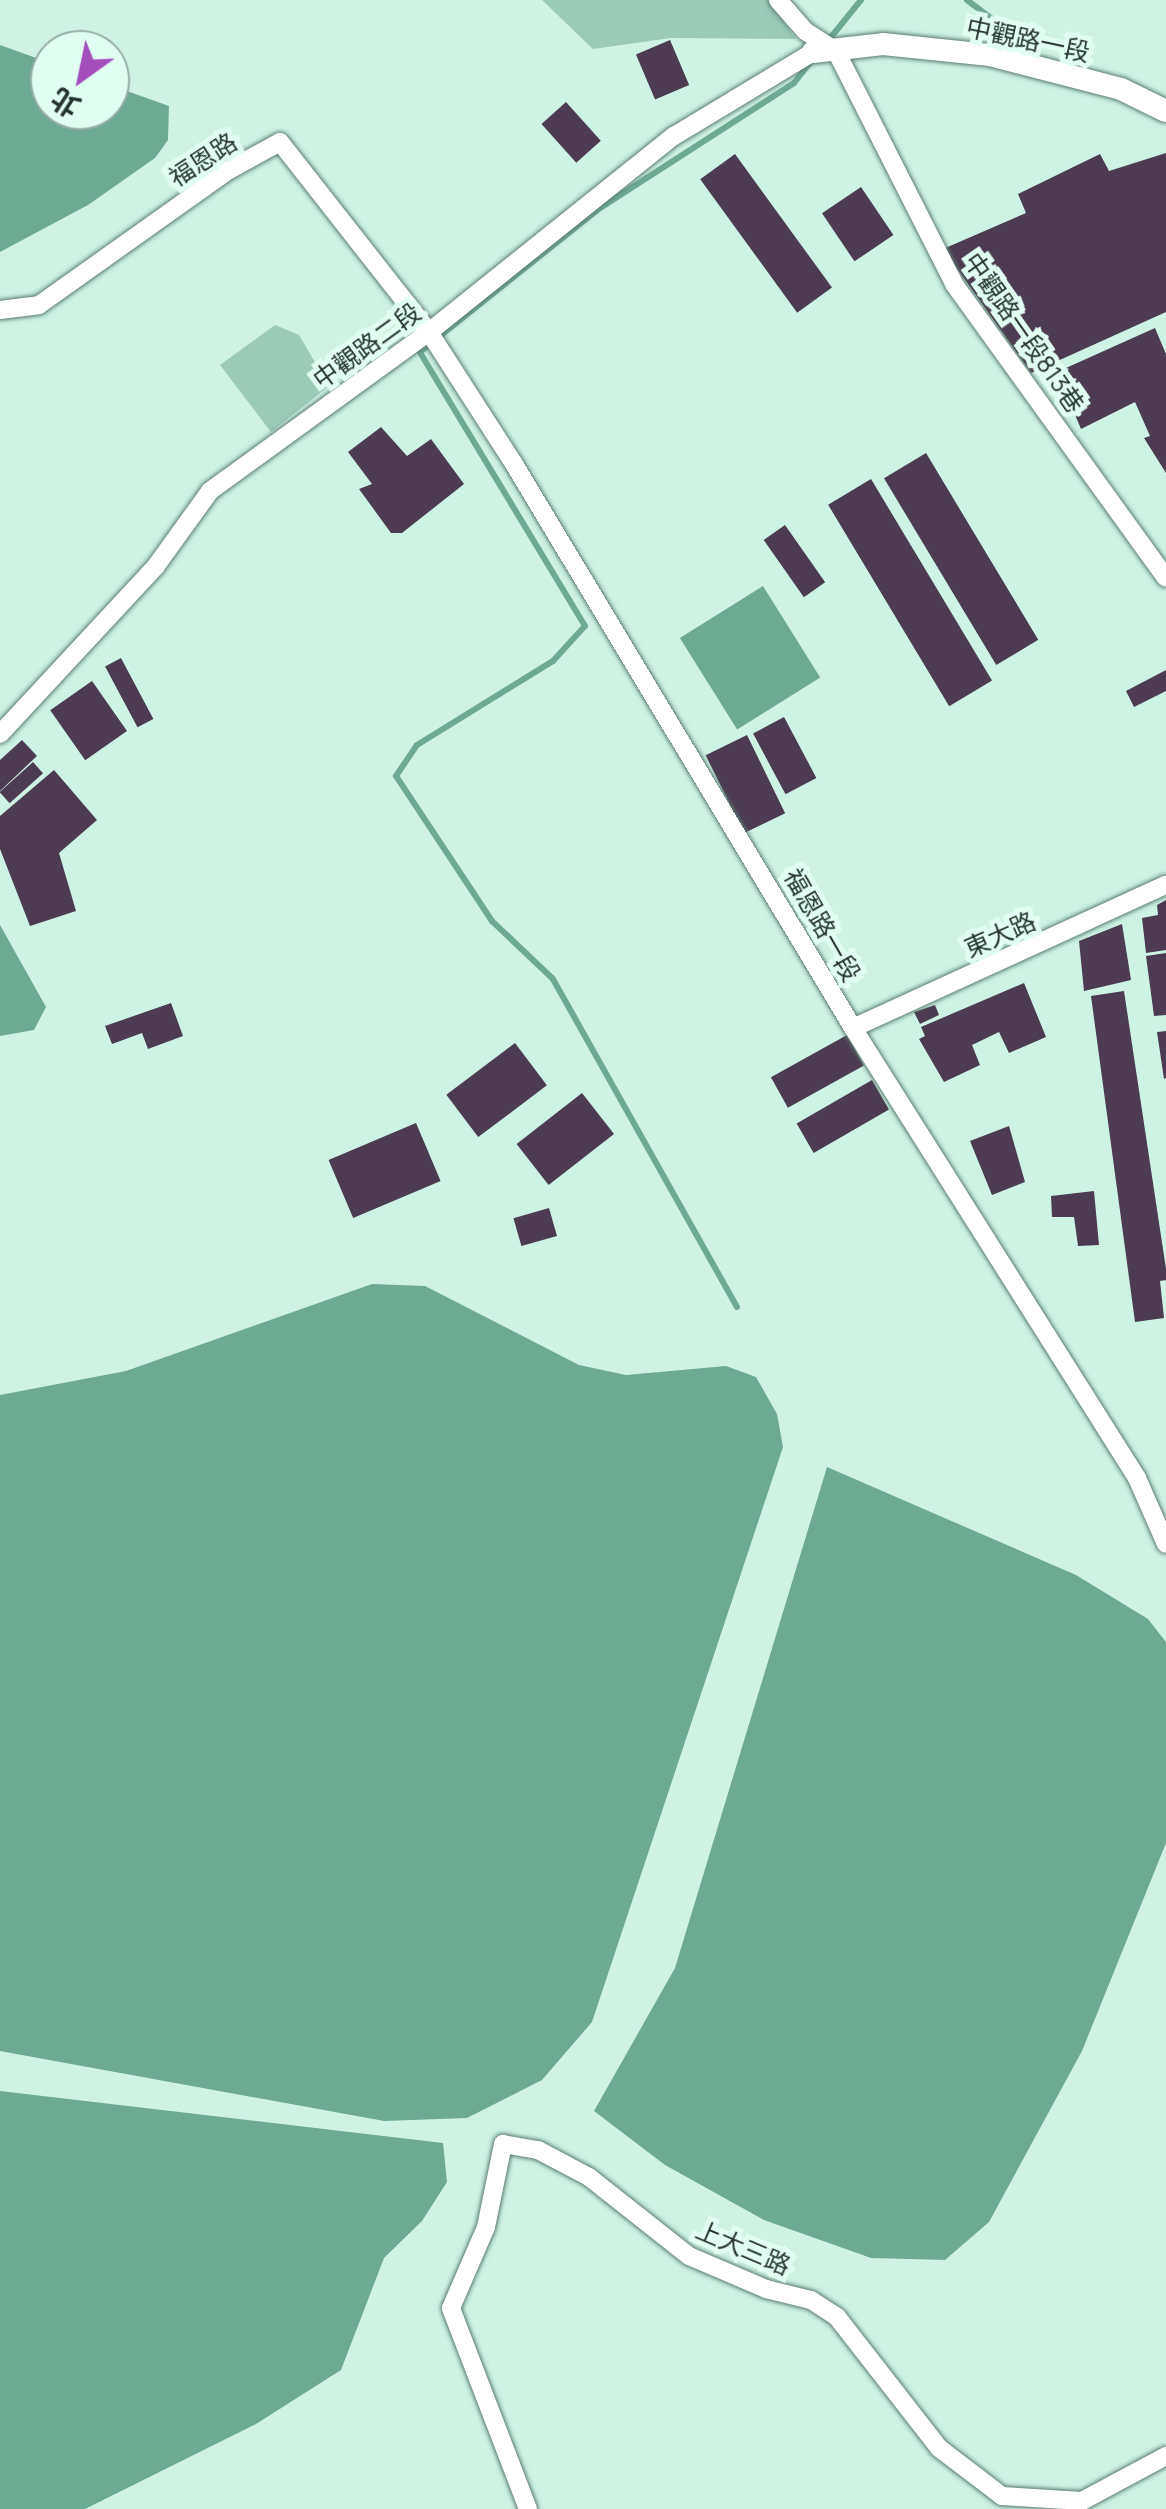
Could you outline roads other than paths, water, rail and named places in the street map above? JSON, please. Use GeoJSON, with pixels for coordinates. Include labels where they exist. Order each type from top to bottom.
{"type":"FeatureCollection","features":[{"type":"Feature","properties":{"kind":"street"},"geometry":{"type":"LineString","coordinates":[[778,0],[825,51]]}},
{"type":"Feature","properties":{"kind":"street","name":"中觀路一段"},"geometry":{"type":"LineString","coordinates":[[825,51],[883,44],[990,55],[1121,89],[1166,111]]}},
{"type":"Feature","properties":{"kind":"street","name":"中觀路二段"},"geometry":{"type":"LineString","coordinates":[[0,734],[156,566],[210,492],[429,332],[674,136],[825,51]]}},
{"type":"Feature","properties":{"kind":"street","name":"中觀路一段813巷"},"geometry":{"type":"LineString","coordinates":[[825,51],[954,284],[1166,578]]}},
{"type":"Feature","properties":{"kind":"street","name":"福恩路"},"geometry":{"type":"LineString","coordinates":[[0,310],[39,306],[228,170],[280,142],[429,332]]}},
{"type":"Feature","properties":{"kind":"street","name":"福恩路一段"},"geometry":{"type":"LineString","coordinates":[[429,332],[853,1028],[1137,1478],[1166,1544]]}},
{"type":"Feature","properties":{"kind":"street","name":"東大路"},"geometry":{"type":"LineString","coordinates":[[853,1028],[1166,885]]}},
{"type":"Feature","properties":{"kind":"street","name":"上大三路"},"geometry":{"type":"LineString","coordinates":[[528,2509],[451,2308],[486,2226],[503,2144],[538,2150],[589,2177],[689,2256],[811,2300],[837,2317],[939,2448],[1002,2496],[1082,2501],[1166,2456]]}},
{"type":"Feature","properties":{"kind":"waterway"},"geometry":{"type":"LineString","coordinates":[[827,42],[861,0]]}},
{"type":"Feature","properties":{"kind":"waterway"},"geometry":{"type":"LineString","coordinates":[[967,0],[999,24]]}},
{"type":"Feature","properties":{"kind":"waterway"},"geometry":{"type":"LineString","coordinates":[[737,1307],[552,978],[492,921],[396,776],[417,745],[553,661],[585,626],[420,352],[597,210],[794,83],[813,59]]}}]}
